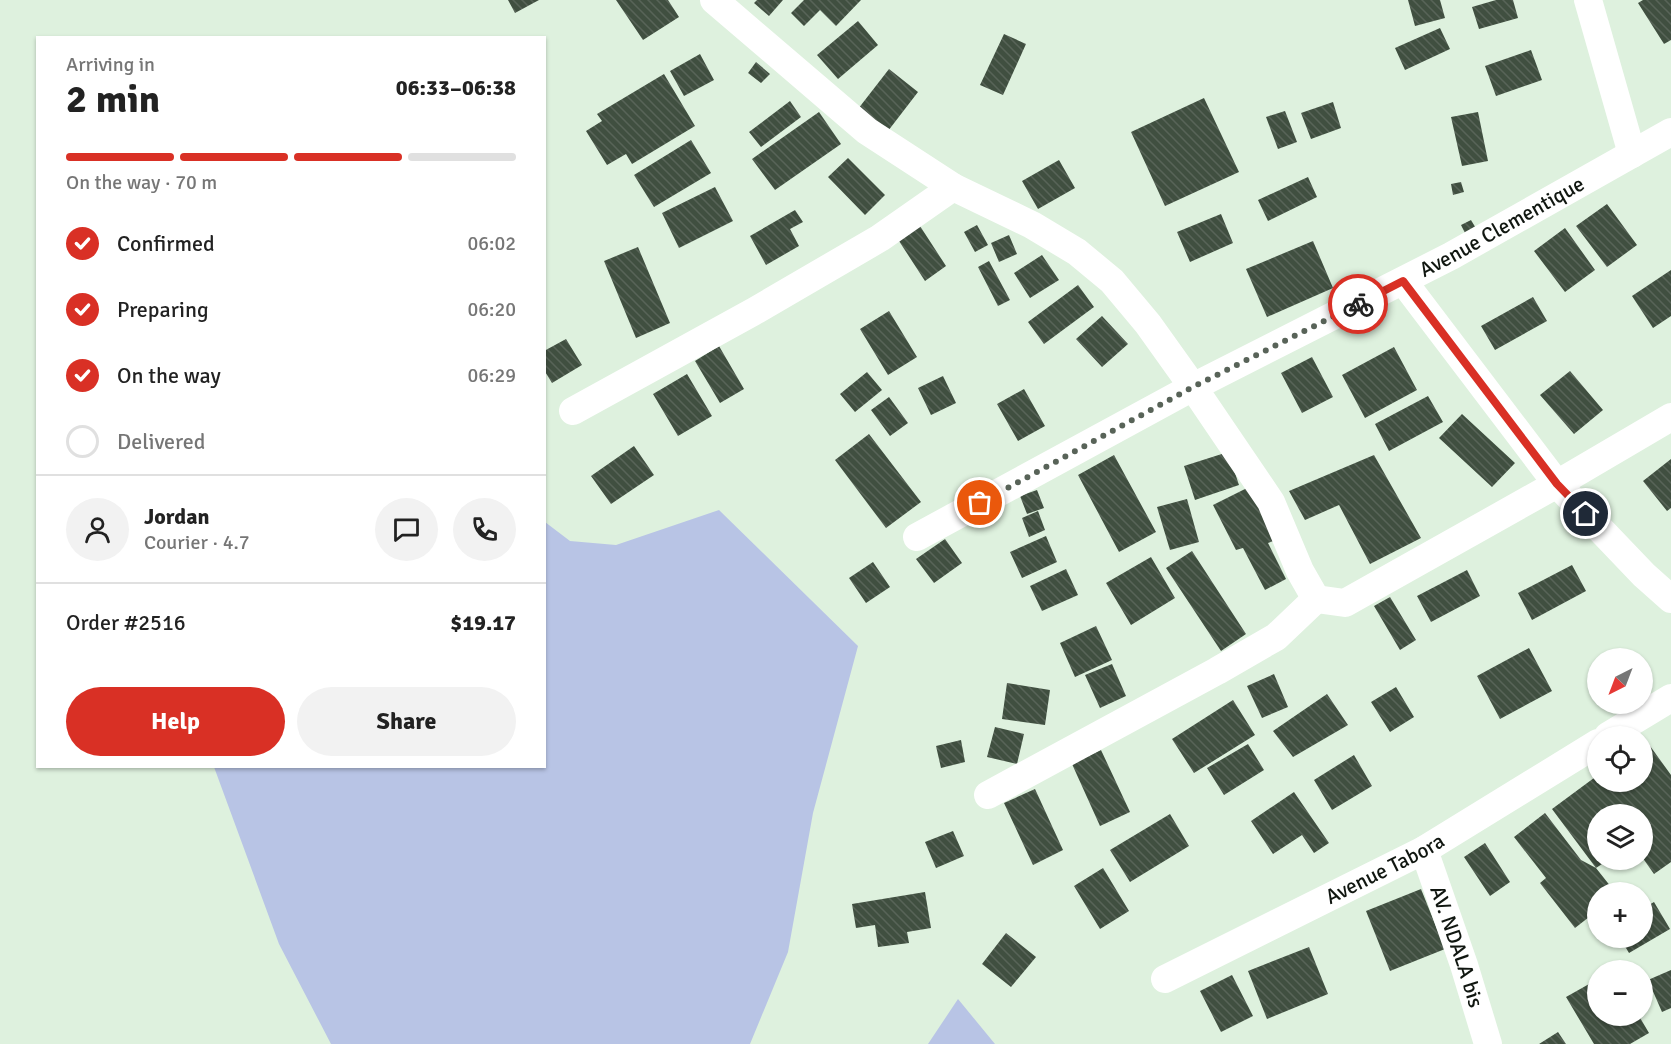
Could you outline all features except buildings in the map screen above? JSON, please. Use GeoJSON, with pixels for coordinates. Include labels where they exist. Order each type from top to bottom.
{"type":"FeatureCollection","features":[{"type":"Feature","properties":{"kind":"street"},"geometry":{"type":"LineString","coordinates":[[714,0],[867,131],[953,187],[1032,225],[1077,252],[1112,280],[1148,324],[1271,502],[1300,571],[1316,599]]}},
{"type":"Feature","properties":{"kind":"street"},"geometry":{"type":"LineString","coordinates":[[1588,0],[1632,154]]}},
{"type":"Feature","properties":{"kind":"street","name":"Avenue Clementique"},"geometry":{"type":"LineString","coordinates":[[918,537],[1193,387],[1403,281],[1671,132]]}},
{"type":"Feature","properties":{"kind":"street"},"geometry":{"type":"LineString","coordinates":[[573,411],[753,312],[880,237],[953,187]]}},
{"type":"Feature","properties":{"kind":"street"},"geometry":{"type":"LineString","coordinates":[[1403,281],[1557,484],[1644,575],[1671,599]]}},
{"type":"Feature","properties":{"kind":"street"},"geometry":{"type":"LineString","coordinates":[[1316,599],[1345,603],[1671,417]]}},
{"type":"Feature","properties":{"kind":"street"},"geometry":{"type":"LineString","coordinates":[[988,795],[1276,637],[1316,599]]}},
{"type":"Feature","properties":{"kind":"street"},"geometry":{"type":"LineString","coordinates":[[1625,726],[1671,698]]}},
{"type":"Feature","properties":{"kind":"street","name":"Avenue Tabora"},"geometry":{"type":"LineString","coordinates":[[1165,979],[1424,850],[1587,750]]}},
{"type":"Feature","properties":{"kind":"street","name":"AV. NDALA bis"},"geometry":{"type":"LineString","coordinates":[[1424,850],[1464,965],[1488,1044]]}},
{"type":"Feature","properties":{"kind":"shaded area"},"geometry":{"type":"Polygon","coordinates":[[[719,510],[858,646],[813,813],[788,952],[750,1044],[331,1044],[279,944],[214,768],[546,768],[546,523],[570,541],[616,545],[719,510]]]}},
{"type":"Feature","properties":{"kind":"shaded area"},"geometry":{"type":"Polygon","coordinates":[[[958,999],[995,1044],[928,1044],[958,999]]]}},
{"type":"Feature","properties":{"kind":"way so far"},"geometry":{"type":"LineString","coordinates":[[980,503],[1193,387],[1358,304]]}},
{"type":"Feature","properties":{"kind":"route"},"geometry":{"type":"LineString","coordinates":[[1358,304],[1403,281],[1557,484],[1586,514]]}}]}
